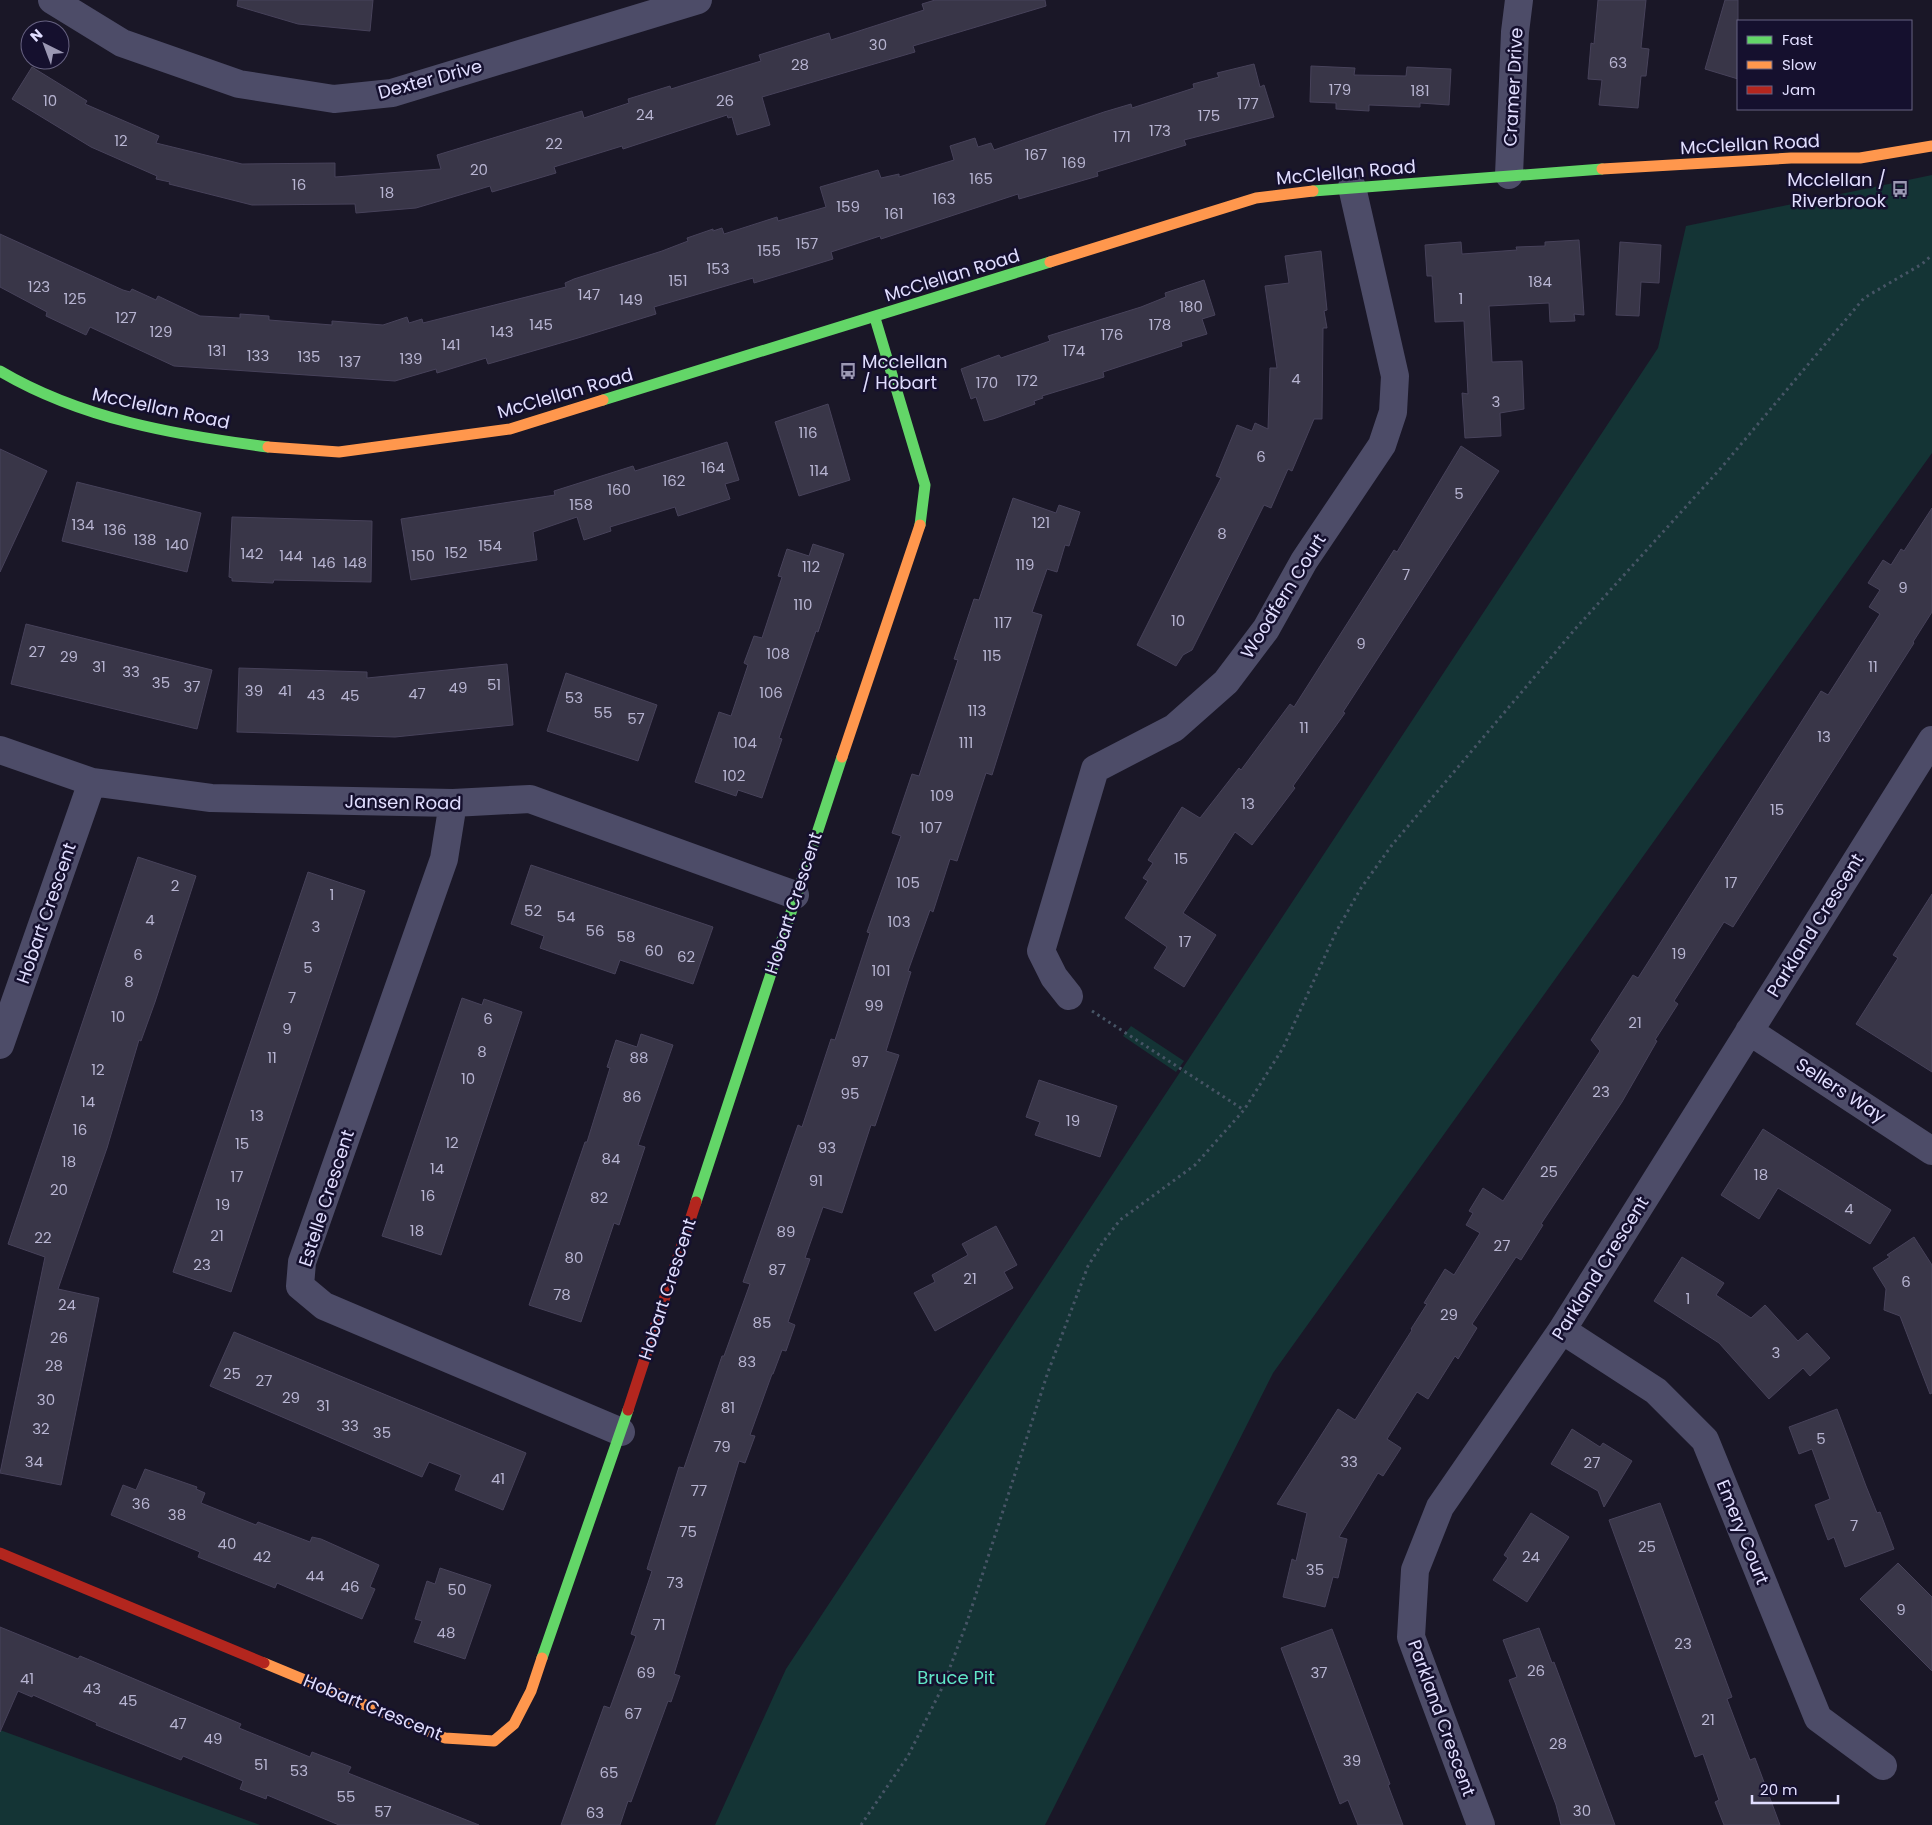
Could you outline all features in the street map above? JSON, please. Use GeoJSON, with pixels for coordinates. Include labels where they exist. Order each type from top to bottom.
{"type":"FeatureCollection","features":[{"type":"Feature","properties":{"kind":"street","name":"Dexter Drive"},"geometry":{"type":"LineString","coordinates":[[52,0],[122,43],[239,84],[334,99],[392,93],[698,0]]}},
{"type":"Feature","properties":{"kind":"street","name":"Cramer Drive"},"geometry":{"type":"LineString","coordinates":[[1509,175],[1515,32],[1519,0]]}},
{"type":"Feature","properties":{"kind":"street","name":"McClellan Road"},"geometry":{"type":"LineString","coordinates":[[0,371],[15,380],[81,409],[187,436],[278,448],[339,452],[510,429],[875,318],[1256,198],[1352,187],[1509,175],[1791,158],[1860,158],[1932,146]]}},
{"type":"Feature","properties":{"kind":"street","name":"Woodfern Court"},"geometry":{"type":"LineString","coordinates":[[1069,996],[1054,977],[1041,951],[1095,769],[1174,728],[1226,682],[1266,629],[1304,561],[1382,446],[1393,412],[1395,376],[1352,187]]}},
{"type":"Feature","properties":{"kind":"street","name":"Hobart Crescent"},"geometry":{"type":"LineString","coordinates":[[0,1552],[445,1738],[494,1741],[514,1724],[531,1691],[621,1432],[795,895],[919,531],[925,485],[875,318]]}},
{"type":"Feature","properties":{"kind":"street","name":"Parkland Crescent"},"geometry":{"type":"LineString","coordinates":[[1481,1825],[1411,1637],[1415,1570],[1440,1507],[1562,1330],[1932,740]]}},
{"type":"Feature","properties":{"kind":"street","name":"Jansen Road"},"geometry":{"type":"LineString","coordinates":[[0,750],[92,782],[211,798],[453,804],[530,799],[795,895]]}},
{"type":"Feature","properties":{"kind":"street","name":"Hobart Crescent"},"geometry":{"type":"LineString","coordinates":[[0,1045],[92,782]]}},
{"type":"Feature","properties":{"kind":"street","name":"Estelle Crescent"},"geometry":{"type":"LineString","coordinates":[[453,804],[444,859],[302,1262],[300,1286],[324,1306],[621,1432]]}},
{"type":"Feature","properties":{"kind":"street","name":"Sellers Way"},"geometry":{"type":"LineString","coordinates":[[1749,1031],[1932,1151]]}},
{"type":"Feature","properties":{"kind":"street","name":"Emery Court"},"geometry":{"type":"LineString","coordinates":[[1562,1330],[1656,1391],[1705,1440],[1818,1718],[1883,1766]]}},
{"type":"Feature","properties":{"kind":"path"},"geometry":{"type":"LineString","coordinates":[[861,1825],[908,1756],[943,1686],[967,1622],[1048,1372],[1088,1266],[1120,1220],[1195,1165],[1244,1110],[1283,1048],[1336,932],[1360,888],[1392,845],[1576,628],[1721,468],[1864,298],[1922,264],[1932,255]]}},
{"type":"Feature","properties":{"kind":"path"},"geometry":{"type":"LineString","coordinates":[[1069,996],[1244,1110]]}},
{"type":"Feature","properties":{"kind":"green space","name":"Bruce Pit"},"geometry":{"type":"Polygon","coordinates":[[[1932,175],[1932,453],[1273,1373],[1045,1825],[715,1825],[786,1669],[1658,348],[1686,226],[1932,175]]]}},
{"type":"Feature","properties":{"kind":"green space"},"geometry":{"type":"Polygon","coordinates":[[[1131,1026],[1184,1061],[1176,1072],[1123,1036],[1131,1026]]]}},
{"type":"Feature","properties":{"kind":"green space"},"geometry":{"type":"Polygon","coordinates":[[[0,1730],[260,1825],[0,1825],[0,1730]]]}},
{"type":"Feature","properties":{"kind":"building"},"geometry":{"type":"Polygon","coordinates":[[[238,0],[373,0],[370,31],[298,24],[237,6],[238,0]]]}},
{"type":"Feature","properties":{"kind":"building"},"geometry":{"type":"Polygon","coordinates":[[[935,0],[1045,0],[1046,6],[913,46],[915,52],[762,97],[770,125],[737,135],[732,117],[728,118],[727,115],[623,149],[622,146],[554,167],[556,173],[492,192],[490,186],[416,208],[356,213],[355,204],[252,205],[169,184],[170,182],[156,179],[157,176],[91,147],[12,99],[30,70],[37,70],[87,101],[85,104],[159,136],[156,143],[242,164],[335,163],[335,177],[441,169],[437,155],[582,111],[584,118],[629,103],[628,99],[670,86],[671,89],[761,61],[759,55],[829,33],[831,40],[924,10],[922,4],[935,0]]]}},
{"type":"Feature","properties":{"kind":"building"},"geometry":{"type":"Polygon","coordinates":[[[1598,0],[1646,0],[1641,48],[1649,49],[1646,76],[1641,76],[1638,108],[1599,105],[1602,80],[1588,79],[1591,43],[1594,44],[1598,0]]]}},
{"type":"Feature","properties":{"kind":"building"},"geometry":{"type":"Polygon","coordinates":[[[1725,0],[1738,0],[1737,79],[1705,69],[1725,0]]]}},
{"type":"Feature","properties":{"kind":"building"},"geometry":{"type":"Polygon","coordinates":[[[1254,64],[1260,87],[1264,85],[1274,117],[1184,140],[1186,145],[1097,172],[1098,176],[1019,199],[1018,194],[881,239],[880,236],[831,252],[833,259],[794,271],[754,283],[753,278],[654,307],[656,314],[578,338],[488,364],[486,358],[437,373],[436,369],[395,381],[174,366],[90,327],[86,335],[46,316],[47,312],[0,287],[0,234],[123,290],[130,292],[132,289],[156,300],[158,296],[200,316],[240,318],[240,314],[269,316],[269,320],[332,325],[332,321],[383,325],[407,317],[409,323],[422,319],[423,323],[566,287],[565,283],[574,279],[662,251],[688,241],[687,238],[713,229],[713,231],[722,228],[724,234],[777,217],[778,221],[826,207],[820,187],[878,170],[881,178],[899,174],[899,177],[954,160],[950,146],[975,138],[978,147],[991,143],[994,150],[1104,112],[1131,104],[1132,108],[1194,88],[1193,84],[1219,77],[1217,73],[1254,64]]]}},
{"type":"Feature","properties":{"kind":"building"},"geometry":{"type":"Polygon","coordinates":[[[1311,66],[1355,68],[1354,75],[1406,76],[1407,67],[1451,69],[1449,105],[1420,103],[1420,107],[1369,105],[1369,111],[1336,109],[1336,103],[1310,102],[1311,66]]]}},
{"type":"Feature","properties":{"kind":"building"},"geometry":{"type":"Polygon","coordinates":[[[1579,240],[1584,315],[1574,314],[1575,321],[1550,322],[1549,303],[1489,306],[1492,362],[1522,361],[1524,409],[1500,413],[1501,436],[1465,438],[1462,393],[1468,394],[1464,321],[1435,322],[1432,276],[1427,276],[1425,245],[1461,242],[1462,254],[1517,250],[1516,247],[1545,246],[1545,242],[1579,240]]]}},
{"type":"Feature","properties":{"kind":"building"},"geometry":{"type":"Polygon","coordinates":[[[1620,242],[1661,245],[1659,283],[1641,282],[1639,316],[1616,315],[1620,242]]]}},
{"type":"Feature","properties":{"kind":"building"},"geometry":{"type":"Polygon","coordinates":[[[1321,251],[1327,310],[1324,311],[1327,328],[1323,328],[1322,419],[1314,419],[1292,471],[1288,469],[1271,508],[1264,505],[1192,650],[1183,655],[1176,666],[1137,645],[1221,478],[1216,476],[1237,425],[1252,431],[1255,423],[1268,429],[1270,368],[1277,368],[1265,286],[1289,283],[1285,256],[1321,251]]]}},
{"type":"Feature","properties":{"kind":"building"},"geometry":{"type":"Polygon","coordinates":[[[1204,280],[1215,315],[1202,319],[1207,334],[1181,342],[1182,346],[1103,372],[1104,377],[1042,396],[1043,398],[1034,401],[1035,404],[993,419],[984,421],[976,397],[971,399],[961,369],[999,355],[1001,358],[1050,341],[1048,336],[1141,307],[1166,297],[1165,293],[1204,280]]]}},
{"type":"Feature","properties":{"kind":"building"},"geometry":{"type":"Polygon","coordinates":[[[828,404],[850,480],[799,496],[775,422],[828,404]]]}},
{"type":"Feature","properties":{"kind":"building"},"geometry":{"type":"Polygon","coordinates":[[[727,442],[739,480],[725,484],[730,499],[678,516],[675,507],[610,527],[611,531],[584,540],[577,517],[533,532],[537,560],[411,580],[401,519],[555,495],[554,491],[633,466],[635,471],[727,442]]]}},
{"type":"Feature","properties":{"kind":"building"},"geometry":{"type":"Polygon","coordinates":[[[1461,446],[1499,471],[1343,712],[1345,713],[1293,786],[1295,788],[1252,845],[1235,832],[1183,913],[1216,935],[1184,987],[1154,968],[1167,947],[1125,918],[1148,881],[1143,878],[1153,863],[1148,860],[1182,807],[1200,818],[1239,768],[1241,770],[1290,704],[1294,707],[1394,550],[1397,552],[1461,446]]]}},
{"type":"Feature","properties":{"kind":"building"},"geometry":{"type":"Polygon","coordinates":[[[0,449],[47,471],[0,572],[0,449]]]}},
{"type":"Feature","properties":{"kind":"building"},"geometry":{"type":"Polygon","coordinates":[[[77,482],[201,513],[187,572],[62,541],[77,482]]]}},
{"type":"Feature","properties":{"kind":"building"},"geometry":{"type":"Polygon","coordinates":[[[1013,498],[1056,513],[1059,505],[1080,512],[1069,546],[1065,545],[1057,572],[1047,569],[1032,612],[1042,615],[992,775],[986,773],[957,861],[950,859],[933,912],[930,910],[908,971],[911,972],[886,1051],[899,1055],[875,1126],[871,1125],[842,1213],[823,1207],[805,1258],[810,1259],[788,1322],[795,1325],[786,1351],[782,1350],[772,1374],[750,1435],[755,1436],[745,1463],[739,1461],[674,1674],[680,1676],[671,1702],[668,1701],[631,1802],[628,1801],[620,1825],[561,1825],[604,1706],[610,1708],[636,1636],[631,1634],[652,1571],[647,1569],[679,1467],[684,1468],[722,1356],[724,1356],[750,1284],[743,1282],[798,1125],[802,1127],[831,1039],[835,1040],[870,933],[867,932],[901,836],[892,833],[912,774],[919,776],[958,660],[954,659],[974,599],[979,600],[1013,498]]]}},
{"type":"Feature","properties":{"kind":"building"},"geometry":{"type":"Polygon","coordinates":[[[1932,508],[1932,612],[1914,643],[1733,927],[1724,922],[1674,1001],[1678,1004],[1655,1040],[1657,1041],[1622,1102],[1541,1224],[1543,1225],[1521,1260],[1516,1257],[1472,1324],[1477,1328],[1458,1359],[1455,1356],[1428,1399],[1417,1392],[1387,1439],[1401,1448],[1383,1476],[1378,1473],[1339,1537],[1347,1539],[1338,1578],[1333,1577],[1325,1607],[1283,1597],[1292,1559],[1296,1561],[1307,1513],[1277,1504],[1338,1409],[1355,1420],[1412,1330],[1427,1304],[1424,1303],[1445,1269],[1454,1275],[1480,1233],[1466,1225],[1473,1213],[1469,1211],[1483,1188],[1503,1201],[1600,1051],[1591,1040],[1633,975],[1638,978],[1821,691],[1828,695],[1880,614],[1869,607],[1880,590],[1868,583],[1883,560],[1891,565],[1901,549],[1904,551],[1932,508]]]}},
{"type":"Feature","properties":{"kind":"building"},"geometry":{"type":"Polygon","coordinates":[[[232,517],[372,521],[371,582],[274,580],[273,583],[232,581],[232,578],[229,577],[232,517]]]}},
{"type":"Feature","properties":{"kind":"building"},"geometry":{"type":"Polygon","coordinates":[[[813,544],[844,554],[779,738],[782,739],[762,798],[738,790],[736,796],[695,782],[719,712],[731,716],[748,665],[744,663],[754,636],[762,638],[782,577],[778,576],[787,549],[809,556],[813,544]]]}},
{"type":"Feature","properties":{"kind":"building"},"geometry":{"type":"Polygon","coordinates":[[[26,624],[212,670],[197,729],[11,684],[26,624]]]}},
{"type":"Feature","properties":{"kind":"building"},"geometry":{"type":"Polygon","coordinates":[[[507,664],[513,725],[395,737],[237,732],[239,668],[367,672],[367,678],[507,664]]]}},
{"type":"Feature","properties":{"kind":"building"},"geometry":{"type":"Polygon","coordinates":[[[566,673],[657,705],[638,761],[547,731],[566,673]]]}},
{"type":"Feature","properties":{"kind":"building"},"geometry":{"type":"Polygon","coordinates":[[[138,857],[196,876],[155,1002],[141,1041],[139,1040],[107,1148],[58,1289],[99,1298],[61,1485],[0,1473],[45,1257],[8,1244],[138,857]]]}},
{"type":"Feature","properties":{"kind":"building"},"geometry":{"type":"Polygon","coordinates":[[[531,865],[713,927],[693,984],[620,960],[615,974],[540,948],[544,936],[511,924],[531,865]]]}},
{"type":"Feature","properties":{"kind":"building"},"geometry":{"type":"Polygon","coordinates":[[[308,872],[365,891],[231,1292],[173,1272],[308,872]]]}},
{"type":"Feature","properties":{"kind":"building"},"geometry":{"type":"Polygon","coordinates":[[[1932,894],[1932,1072],[1856,1024],[1898,958],[1893,955],[1932,894]]]}},
{"type":"Feature","properties":{"kind":"building"},"geometry":{"type":"Polygon","coordinates":[[[462,998],[482,1005],[484,999],[522,1012],[441,1255],[382,1236],[462,998]]]}},
{"type":"Feature","properties":{"kind":"building"},"geometry":{"type":"Polygon","coordinates":[[[641,1034],[673,1045],[638,1145],[645,1147],[619,1225],[614,1223],[581,1322],[529,1305],[585,1142],[587,1142],[610,1068],[607,1067],[616,1040],[637,1047],[641,1034]]]}},
{"type":"Feature","properties":{"kind":"building"},"geometry":{"type":"Polygon","coordinates":[[[1039,1080],[1117,1106],[1100,1157],[1035,1135],[1040,1122],[1026,1117],[1039,1080]]]}},
{"type":"Feature","properties":{"kind":"building"},"geometry":{"type":"Polygon","coordinates":[[[1763,1129],[1891,1210],[1870,1244],[1778,1188],[1759,1219],[1721,1195],[1763,1129]]]}},
{"type":"Feature","properties":{"kind":"building"},"geometry":{"type":"Polygon","coordinates":[[[996,1226],[1017,1265],[1004,1272],[1013,1288],[935,1331],[914,1293],[935,1282],[932,1275],[968,1255],[962,1244],[996,1226]]]}},
{"type":"Feature","properties":{"kind":"building"},"geometry":{"type":"Polygon","coordinates":[[[1914,1237],[1932,1265],[1932,1393],[1930,1394],[1900,1316],[1884,1310],[1886,1289],[1873,1268],[1890,1257],[1887,1255],[1914,1237]]]}},
{"type":"Feature","properties":{"kind":"building"},"geometry":{"type":"Polygon","coordinates":[[[1682,1257],[1724,1283],[1716,1295],[1751,1318],[1765,1305],[1798,1341],[1807,1333],[1830,1358],[1810,1376],[1803,1368],[1769,1399],[1719,1343],[1654,1301],[1682,1257]]]}},
{"type":"Feature","properties":{"kind":"building"},"geometry":{"type":"Polygon","coordinates":[[[234,1332],[526,1453],[503,1510],[455,1490],[461,1475],[429,1462],[422,1477],[210,1386],[234,1332]]]}},
{"type":"Feature","properties":{"kind":"building"},"geometry":{"type":"Polygon","coordinates":[[[1837,1409],[1866,1486],[1877,1513],[1880,1512],[1894,1549],[1845,1567],[1834,1537],[1828,1540],[1815,1505],[1830,1499],[1812,1449],[1799,1454],[1789,1427],[1837,1409]]]}},
{"type":"Feature","properties":{"kind":"building"},"geometry":{"type":"Polygon","coordinates":[[[1572,1429],[1600,1447],[1603,1443],[1632,1461],[1604,1507],[1598,1491],[1551,1464],[1572,1429]]]}},
{"type":"Feature","properties":{"kind":"building"},"geometry":{"type":"Polygon","coordinates":[[[145,1469],[197,1487],[196,1489],[205,1493],[201,1503],[256,1525],[258,1522],[310,1542],[312,1537],[321,1539],[379,1565],[370,1587],[375,1589],[362,1619],[277,1583],[275,1588],[198,1557],[200,1552],[111,1515],[123,1485],[136,1490],[145,1469]]]}},
{"type":"Feature","properties":{"kind":"building"},"geometry":{"type":"Polygon","coordinates":[[[1660,1503],[1732,1697],[1727,1699],[1750,1760],[1755,1758],[1780,1825],[1724,1825],[1715,1802],[1719,1800],[1703,1754],[1695,1757],[1609,1520],[1660,1503]]]}},
{"type":"Feature","properties":{"kind":"building"},"geometry":{"type":"Polygon","coordinates":[[[1531,1513],[1569,1537],[1527,1602],[1493,1580],[1508,1558],[1504,1555],[1531,1513]]]}},
{"type":"Feature","properties":{"kind":"building"},"geometry":{"type":"Polygon","coordinates":[[[1898,1563],[1932,1597],[1932,1671],[1860,1599],[1898,1563]]]}},
{"type":"Feature","properties":{"kind":"building"},"geometry":{"type":"Polygon","coordinates":[[[440,1568],[491,1585],[465,1659],[414,1642],[422,1621],[415,1619],[427,1581],[435,1584],[440,1568]]]}},
{"type":"Feature","properties":{"kind":"building"},"geometry":{"type":"Polygon","coordinates":[[[0,1627],[78,1659],[80,1656],[241,1724],[239,1728],[310,1757],[312,1752],[351,1767],[348,1773],[479,1825],[339,1825],[267,1795],[266,1799],[240,1789],[243,1781],[183,1756],[181,1760],[96,1725],[97,1723],[33,1695],[32,1697],[18,1691],[0,1732],[0,1627]]]}},
{"type":"Feature","properties":{"kind":"building"},"geometry":{"type":"Polygon","coordinates":[[[1539,1628],[1552,1663],[1554,1662],[1615,1825],[1561,1825],[1556,1805],[1509,1680],[1517,1677],[1503,1640],[1539,1628]]]}},
{"type":"Feature","properties":{"kind":"building"},"geometry":{"type":"Polygon","coordinates":[[[1332,1629],[1390,1784],[1388,1785],[1403,1825],[1358,1825],[1348,1800],[1340,1804],[1281,1648],[1332,1629]]]}},
{"type":"Feature","properties":{"kind":"traffic: fast"},"geometry":{"type":"LineString","coordinates":[[1313,191],[1602,169]]}},
{"type":"Feature","properties":{"kind":"traffic: fast"},"geometry":{"type":"LineString","coordinates":[[603,400],[1050,262]]}},
{"type":"Feature","properties":{"kind":"traffic: fast"},"geometry":{"type":"LineString","coordinates":[[875,318],[925,485],[920,525]]}},
{"type":"Feature","properties":{"kind":"traffic: fast"},"geometry":{"type":"LineString","coordinates":[[0,371],[31,388],[96,413],[199,437],[268,447]]}},
{"type":"Feature","properties":{"kind":"traffic: fast"},"geometry":{"type":"LineString","coordinates":[[696,1202],[842,757]]}},
{"type":"Feature","properties":{"kind":"traffic: fast"},"geometry":{"type":"LineString","coordinates":[[542,1658],[628,1410]]}},
{"type":"Feature","properties":{"kind":"traffic: slow"},"geometry":{"type":"LineString","coordinates":[[1602,169],[1791,158],[1860,158],[1932,146]]}},
{"type":"Feature","properties":{"kind":"traffic: slow"},"geometry":{"type":"LineString","coordinates":[[1050,262],[1256,198],[1313,191]]}},
{"type":"Feature","properties":{"kind":"traffic: slow"},"geometry":{"type":"LineString","coordinates":[[268,447],[339,452],[510,429],[603,400]]}},
{"type":"Feature","properties":{"kind":"traffic: slow"},"geometry":{"type":"LineString","coordinates":[[842,757],[920,525]]}},
{"type":"Feature","properties":{"kind":"traffic: slow"},"geometry":{"type":"LineString","coordinates":[[264,1663],[445,1738],[494,1741],[514,1724],[531,1691],[542,1658]]}},
{"type":"Feature","properties":{"kind":"traffic: jam"},"geometry":{"type":"LineString","coordinates":[[628,1410],[696,1202]]}},
{"type":"Feature","properties":{"kind":"traffic: jam"},"geometry":{"type":"LineString","coordinates":[[0,1553],[264,1663]]}},
{"type":"Feature","properties":{"kind":"place","name":"Mcclellan / Riverbrook"},"geometry":{"type":"Point","coordinates":[1900,189]}},
{"type":"Feature","properties":{"kind":"place","name":"Mcclellan / Hobart"},"geometry":{"type":"Point","coordinates":[848,371]}}]}
